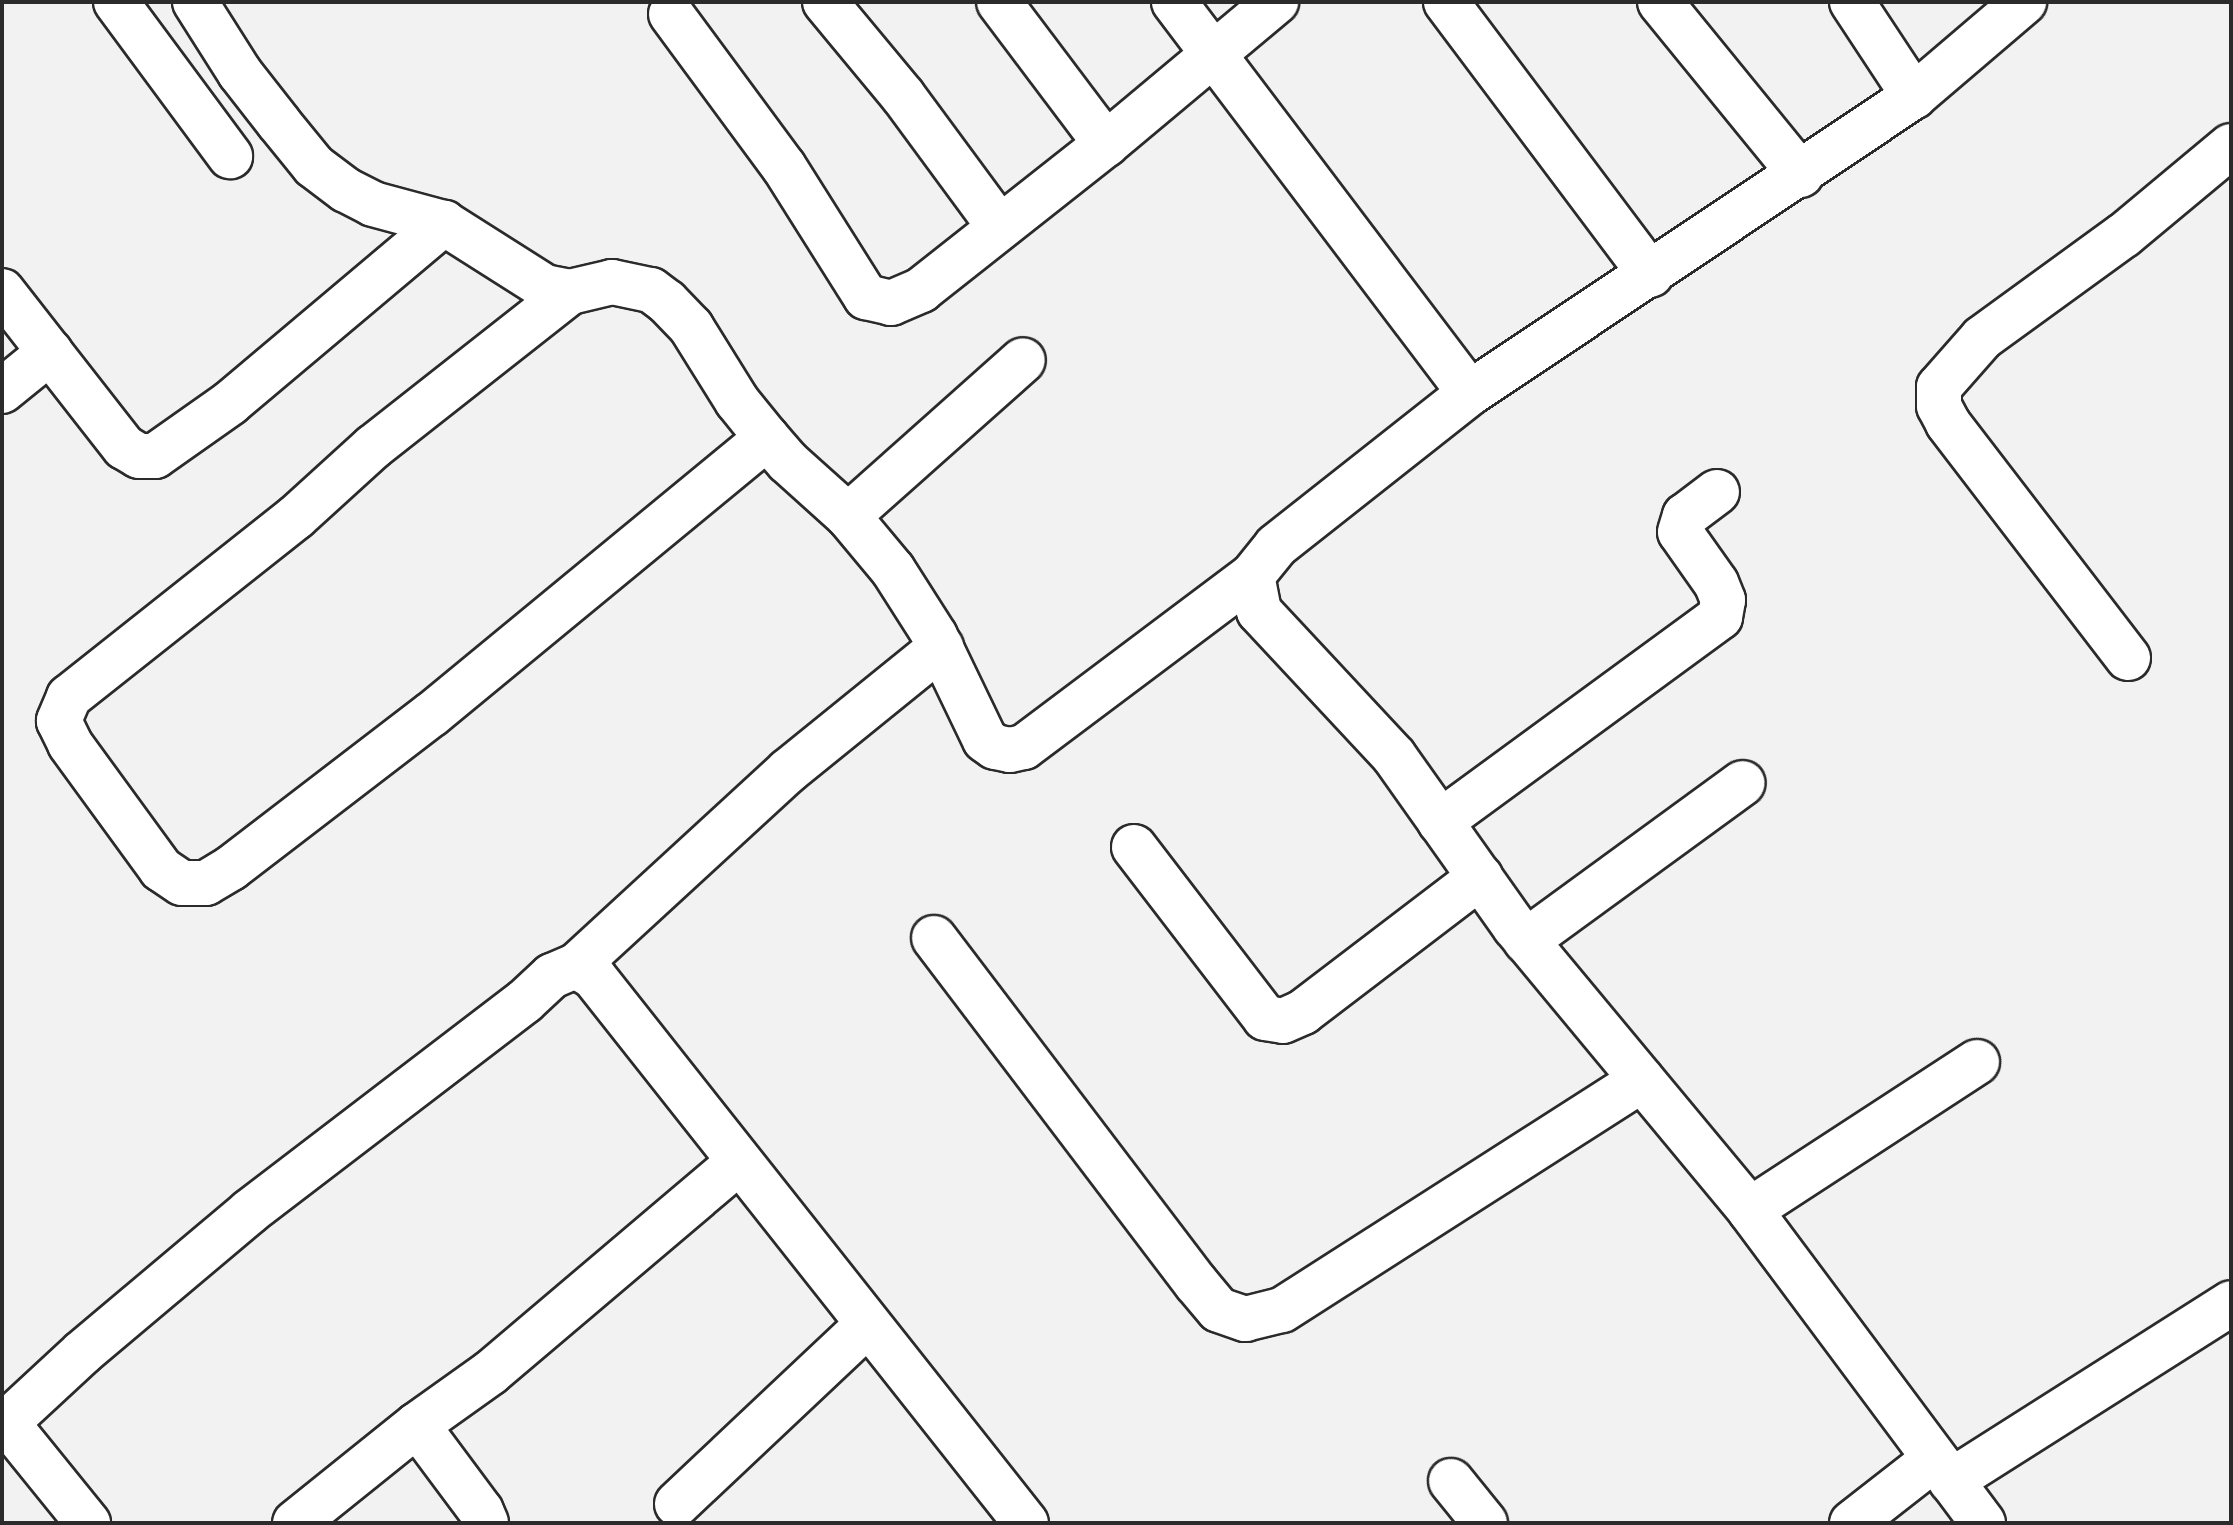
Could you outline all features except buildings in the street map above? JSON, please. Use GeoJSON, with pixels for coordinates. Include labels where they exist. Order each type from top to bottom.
{"type":"FeatureCollection","features":[{"type":"Feature","properties":{"kind":"street"},"geometry":{"type":"LineString","coordinates":[[116,2],[230,156]]}},
{"type":"Feature","properties":{"kind":"street"},"geometry":{"type":"LineString","coordinates":[[195,2],[240,73],[314,166],[346,190],[373,204],[444,223],[520,275],[545,287],[570,292],[612,282],[651,290],[691,327],[737,401],[767,438],[788,462],[848,516],[893,570],[941,647],[985,740],[1010,750],[1024,747],[1252,576],[1276,546],[1470,393],[1801,175],[1914,96],[2024,2]]}},
{"type":"Feature","properties":{"kind":"street"},"geometry":{"type":"LineString","coordinates":[[825,2],[903,96],[999,226]]}},
{"type":"Feature","properties":{"kind":"street"},"geometry":{"type":"LineString","coordinates":[[999,2],[1106,144]]}},
{"type":"Feature","properties":{"kind":"street"},"geometry":{"type":"LineString","coordinates":[[1174,2],[1211,55],[1470,393]]}},
{"type":"Feature","properties":{"kind":"street"},"geometry":{"type":"LineString","coordinates":[[671,14],[784,167],[866,297],[891,303],[921,290],[1106,144],[1276,2]]}},
{"type":"Feature","properties":{"kind":"street"},"geometry":{"type":"LineString","coordinates":[[1446,2],[1651,275]]}},
{"type":"Feature","properties":{"kind":"street"},"geometry":{"type":"LineString","coordinates":[[1660,2],[1801,175]]}},
{"type":"Feature","properties":{"kind":"street"},"geometry":{"type":"LineString","coordinates":[[1852,2],[1914,96]]}},
{"type":"Feature","properties":{"kind":"street"},"geometry":{"type":"LineString","coordinates":[[2128,658],[1948,423],[1939,406],[1939,387],[1982,338],[2124,235],[2231,146]]}},
{"type":"Feature","properties":{"kind":"street"},"geometry":{"type":"LineString","coordinates":[[2,291],[124,447],[139,456],[155,456],[230,403],[444,223]]}},
{"type":"Feature","properties":{"kind":"street"},"geometry":{"type":"LineString","coordinates":[[570,292],[373,447],[296,517],[69,697],[59,721],[70,744],[161,869],[182,883],[206,883],[231,868],[432,714],[767,438]]}},
{"type":"Feature","properties":{"kind":"street"},"geometry":{"type":"LineString","coordinates":[[2,391],[50,352]]}},
{"type":"Feature","properties":{"kind":"street"},"geometry":{"type":"LineString","coordinates":[[848,516],[1023,360]]}},
{"type":"Feature","properties":{"kind":"street"},"geometry":{"type":"LineString","coordinates":[[1440,822],[1720,617],[1723,600],[1716,583],[1680,532],[1685,516],[1717,492]]}},
{"type":"Feature","properties":{"kind":"street"},"geometry":{"type":"LineString","coordinates":[[1252,576],[1259,611],[1394,756],[1526,941],[1750,1210],[1983,1523]]}},
{"type":"Feature","properties":{"kind":"street"},"geometry":{"type":"LineString","coordinates":[[88,1523],[4,1425],[83,1352],[249,1212],[525,1001],[552,976],[576,966],[788,771],[941,647]]}},
{"type":"Feature","properties":{"kind":"street"},"geometry":{"type":"LineString","coordinates":[[1526,941],[1743,783]]}},
{"type":"Feature","properties":{"kind":"street"},"geometry":{"type":"LineString","coordinates":[[1134,847],[1265,1018],[1283,1021],[1303,1012],[1480,877]]}},
{"type":"Feature","properties":{"kind":"street"},"geometry":{"type":"LineString","coordinates":[[934,938],[1196,1283],[1219,1310],[1245,1319],[1282,1310],[1642,1080]]}},
{"type":"Feature","properties":{"kind":"street"},"geometry":{"type":"LineString","coordinates":[[576,966],[594,977],[738,1163],[1026,1523]]}},
{"type":"Feature","properties":{"kind":"street"},"geometry":{"type":"LineString","coordinates":[[1750,1210],[1977,1062]]}},
{"type":"Feature","properties":{"kind":"street"},"geometry":{"type":"LineString","coordinates":[[295,1523],[417,1425],[490,1373],[738,1163]]}},
{"type":"Feature","properties":{"kind":"street"},"geometry":{"type":"LineString","coordinates":[[1852,1523],[2231,1303]]}},
{"type":"Feature","properties":{"kind":"street"},"geometry":{"type":"LineString","coordinates":[[677,1504],[867,1325]]}},
{"type":"Feature","properties":{"kind":"street"},"geometry":{"type":"LineString","coordinates":[[417,1425],[481,1511],[486,1523]]}},
{"type":"Feature","properties":{"kind":"street"},"geometry":{"type":"LineString","coordinates":[[1451,1481],[1485,1523]]}}]}
